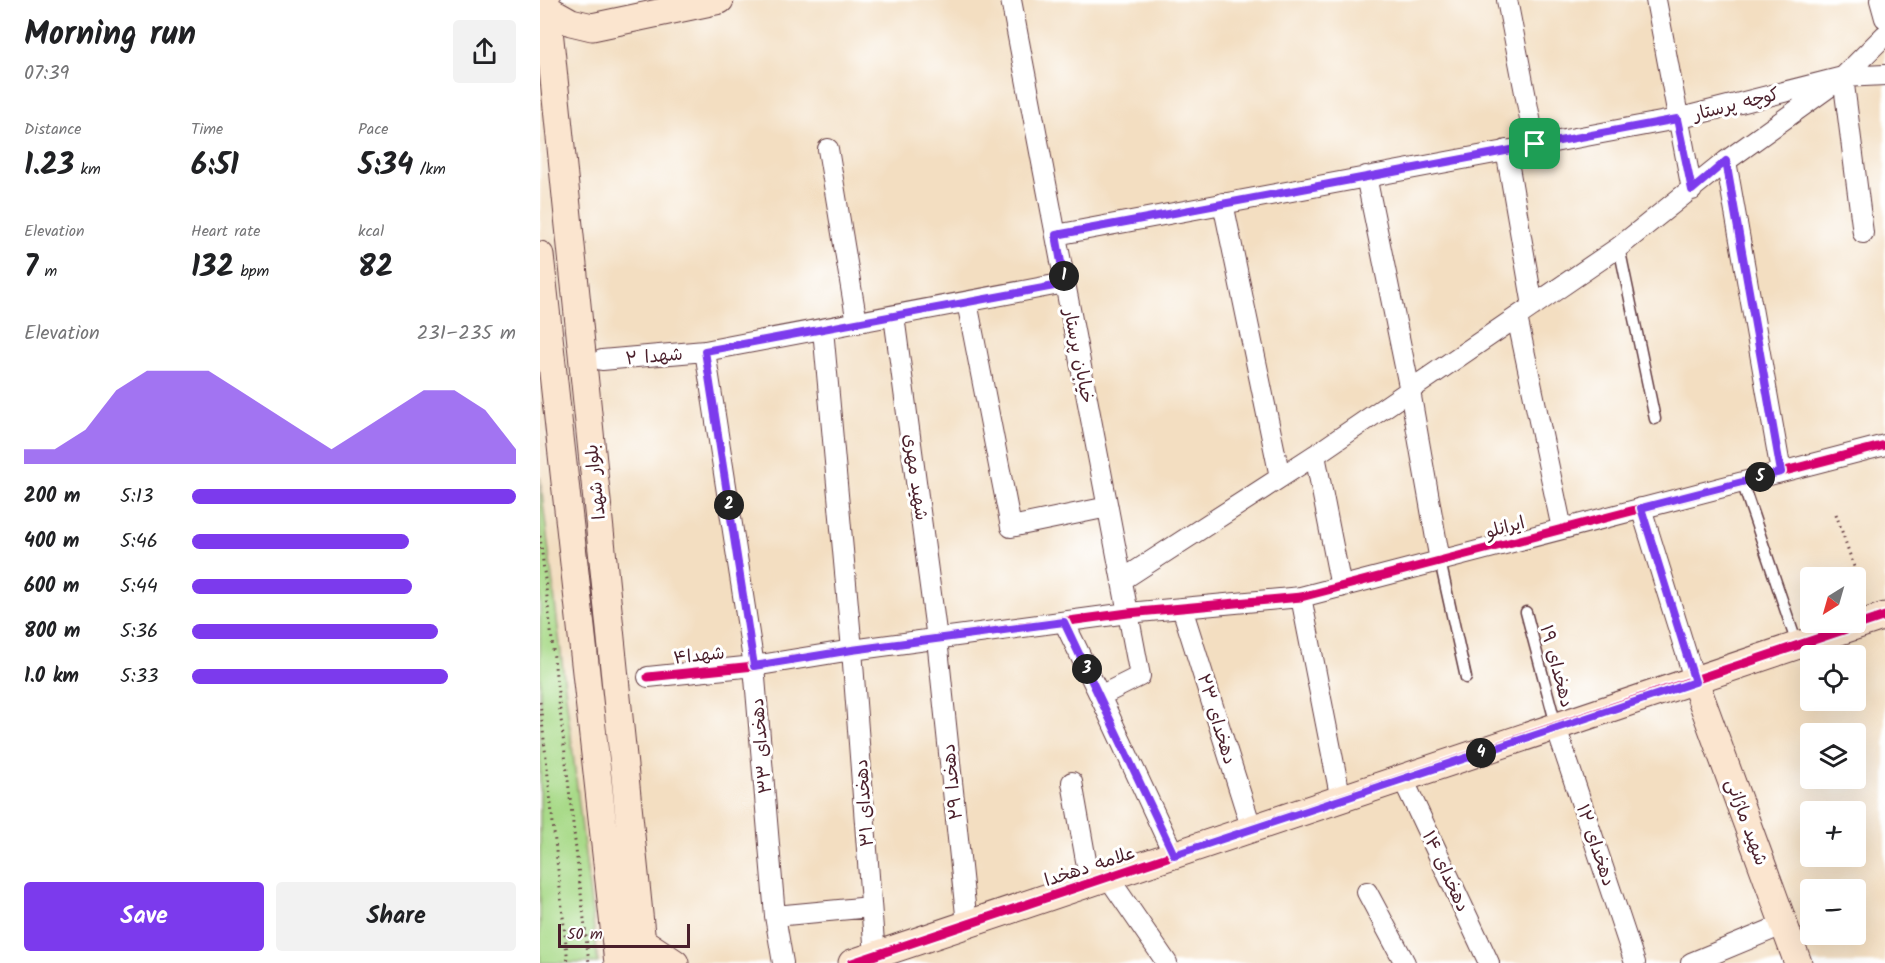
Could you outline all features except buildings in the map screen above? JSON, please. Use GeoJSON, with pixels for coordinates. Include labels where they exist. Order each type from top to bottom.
{"type":"FeatureCollection","features":[{"type":"Feature","properties":{"kind":"main road"},"geometry":{"type":"LineString","coordinates":[[546,4],[571,22],[592,27],[720,0]]}},
{"type":"Feature","properties":{"kind":"main road","name":"بلوار شهدا"},"geometry":{"type":"LineString","coordinates":[[546,4],[643,952]]}},
{"type":"Feature","properties":{"kind":"main road","name":"بلوار شهدا"},"geometry":{"type":"LineString","coordinates":[[540,255],[618,963]]}},
{"type":"Feature","properties":{"kind":"main road","name":"علامه دهخدا"},"geometry":{"type":"LineString","coordinates":[[868,960],[968,924],[1695,682],[1879,618]]}},
{"type":"Feature","properties":{"kind":"main road","name":"شهید ماژانی"},"geometry":{"type":"LineString","coordinates":[[1695,682],[1798,963]]}},
{"type":"Feature","properties":{"kind":"main road"},"geometry":{"type":"LineString","coordinates":[[643,952],[675,963]]}},
{"type":"Feature","properties":{"kind":"street","name":"خیابان پرستار"},"geometry":{"type":"LineString","coordinates":[[1011,0],[1140,676],[1100,696]]}},
{"type":"Feature","properties":{"kind":"street"},"geometry":{"type":"LineString","coordinates":[[1507,0],[1535,144]]}},
{"type":"Feature","properties":{"kind":"street"},"geometry":{"type":"LineString","coordinates":[[1656,0],[1692,190]]}},
{"type":"Feature","properties":{"kind":"street"},"geometry":{"type":"LineString","coordinates":[[1880,0],[1885,18]]}},
{"type":"Feature","properties":{"kind":"street"},"geometry":{"type":"LineString","coordinates":[[1122,580],[1315,455],[1619,247],[1726,161],[1844,78],[1885,35]]}},
{"type":"Feature","properties":{"kind":"street","name":"کوچه پرستار"},"geometry":{"type":"LineString","coordinates":[[1056,235],[1677,119],[1844,78],[1885,75]]}},
{"type":"Feature","properties":{"kind":"street"},"geometry":{"type":"LineString","coordinates":[[1844,78],[1863,233]]}},
{"type":"Feature","properties":{"kind":"street"},"geometry":{"type":"LineString","coordinates":[[828,149],[857,322]]}},
{"type":"Feature","properties":{"kind":"street"},"geometry":{"type":"LineString","coordinates":[[1506,150],[1525,312],[1562,529]]}},
{"type":"Feature","properties":{"kind":"street"},"geometry":{"type":"LineString","coordinates":[[1726,161],[1781,472]]}},
{"type":"Feature","properties":{"kind":"street"},"geometry":{"type":"LineString","coordinates":[[1366,176],[1410,391],[1440,561]]}},
{"type":"Feature","properties":{"kind":"street"},"geometry":{"type":"LineString","coordinates":[[1223,203],[1280,477]]}},
{"type":"Feature","properties":{"kind":"street","name":"شهدا ۲"},"geometry":{"type":"LineString","coordinates":[[602,360],[705,351],[1065,284]]}},
{"type":"Feature","properties":{"kind":"street"},"geometry":{"type":"LineString","coordinates":[[967,302],[1011,527],[1108,507]]}},
{"type":"Feature","properties":{"kind":"street","name":"شهید مهری"},"geometry":{"type":"LineString","coordinates":[[894,316],[937,639]]}},
{"type":"Feature","properties":{"kind":"street","name":"دهخدای ۳۱"},"geometry":{"type":"LineString","coordinates":[[823,329],[852,650],[871,907],[868,960]]}},
{"type":"Feature","properties":{"kind":"street","name":"دهخدای ۳۳"},"geometry":{"type":"LineString","coordinates":[[705,351],[754,666],[774,916],[783,963]]}},
{"type":"Feature","properties":{"kind":"street","name":"ایرانلو"},"geometry":{"type":"LineString","coordinates":[[937,639],[1128,613],[1301,597],[1885,445]]}},
{"type":"Feature","properties":{"kind":"street"},"geometry":{"type":"LineString","coordinates":[[1315,455],[1341,587]]}},
{"type":"Feature","properties":{"kind":"street"},"geometry":{"type":"LineString","coordinates":[[1641,508],[1695,682]]}},
{"type":"Feature","properties":{"kind":"street"},"geometry":{"type":"LineString","coordinates":[[1301,597],[1341,800]]}},
{"type":"Feature","properties":{"kind":"street","name":"دهخدای ۲۳"},"geometry":{"type":"LineString","coordinates":[[1182,608],[1252,830]]}},
{"type":"Feature","properties":{"kind":"street"},"geometry":{"type":"LineString","coordinates":[[1064,622],[1174,855]]}},
{"type":"Feature","properties":{"kind":"street","name":"شهدا۴"},"geometry":{"type":"LineString","coordinates":[[648,677],[754,666],[937,639]]}},
{"type":"Feature","properties":{"kind":"street","name":"دهخدا ۲۹"},"geometry":{"type":"LineString","coordinates":[[937,639],[968,924]]}},
{"type":"Feature","properties":{"kind":"street","name":"دهخدای ۱۲"},"geometry":{"type":"LineString","coordinates":[[1556,727],[1635,963]]}},
{"type":"Feature","properties":{"kind":"street","name":"دهخدای ۱۴"},"geometry":{"type":"LineString","coordinates":[[1403,779],[1489,963]]}},
{"type":"Feature","properties":{"kind":"street"},"geometry":{"type":"LineString","coordinates":[[1072,782],[1099,880],[1167,963]]}},
{"type":"Feature","properties":{"kind":"street"},"geometry":{"type":"LineString","coordinates":[[1367,892],[1405,963]]}},
{"type":"Feature","properties":{"kind":"street"},"geometry":{"type":"LineString","coordinates":[[774,916],[871,907]]}},
{"type":"Feature","properties":{"kind":"street"},"geometry":{"type":"LineString","coordinates":[[1691,963],[1785,924]]}},
{"type":"Feature","properties":{"kind":"lane"},"geometry":{"type":"LineString","coordinates":[[1619,247],[1655,419]]}},
{"type":"Feature","properties":{"kind":"lane"},"geometry":{"type":"LineString","coordinates":[[1742,482],[1798,646]]}},
{"type":"Feature","properties":{"kind":"lane"},"geometry":{"type":"LineString","coordinates":[[1440,561],[1466,678]]}},
{"type":"Feature","properties":{"kind":"lane","name":"دهخدای ۱۹"},"geometry":{"type":"LineString","coordinates":[[1526,612],[1556,727]]}},
{"type":"Feature","properties":{"kind":"path"},"geometry":{"type":"LineString","coordinates":[[1836,514],[1879,618]]}},
{"type":"Feature","properties":{"kind":"path"},"geometry":{"type":"LineString","coordinates":[[540,539],[589,963]]}},
{"type":"Feature","properties":{"kind":"path"},"geometry":{"type":"LineString","coordinates":[[540,702],[568,963]]}},
{"type":"Feature","properties":{"kind":"green space"},"geometry":{"type":"Polygon","coordinates":[[[540,477],[598,963],[540,963],[540,477]]]}},
{"type":"Feature","properties":{"kind":"cycle path"},"geometry":{"type":"LineString","coordinates":[[648,677],[754,666],[852,650],[1128,613],[1301,597],[1885,445]]}},
{"type":"Feature","properties":{"kind":"cycle path"},"geometry":{"type":"LineString","coordinates":[[852,963],[1885,616]]}},
{"type":"Feature","properties":{"kind":"route"},"geometry":{"type":"LineString","coordinates":[[1677,119],[1692,190],[1726,161],[1781,472],[1641,508],[1695,682],[1174,855],[1064,622],[852,650],[754,666],[705,351],[1065,284],[1056,235],[1535,144],[1677,119]]}}]}
